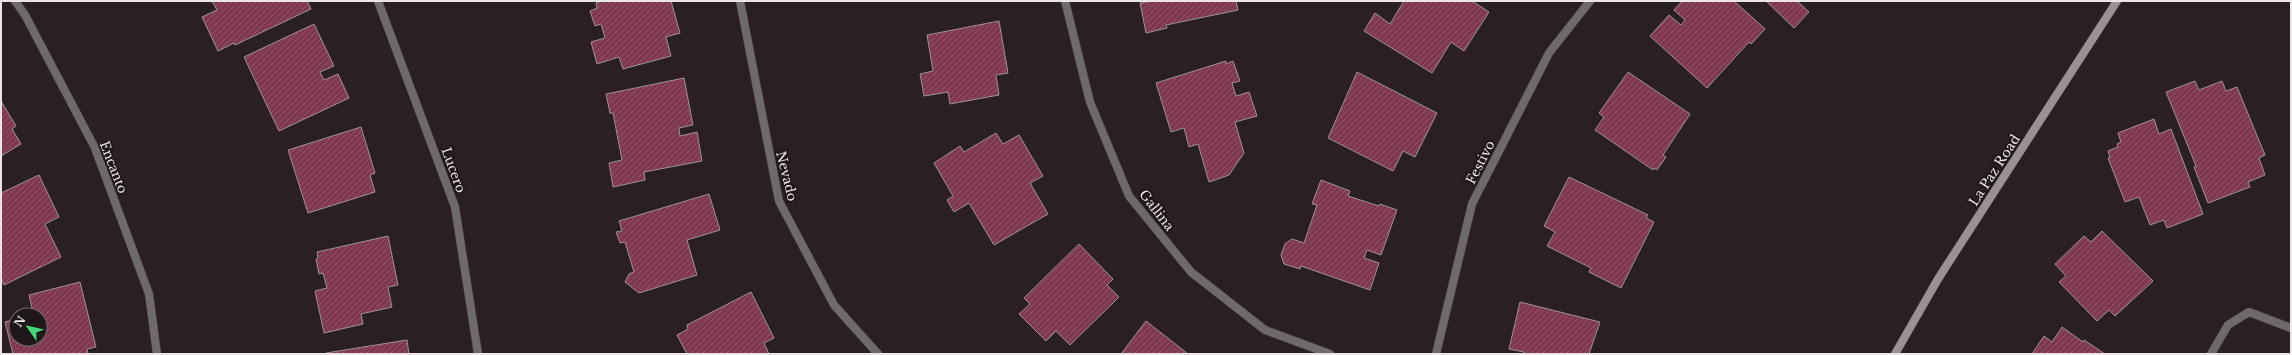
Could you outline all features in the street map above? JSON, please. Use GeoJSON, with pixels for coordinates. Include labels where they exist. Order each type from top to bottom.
{"type":"FeatureCollection","features":[{"type":"Feature","properties":{"kind":"main road","name":"La Paz Road"},"geometry":{"type":"LineString","coordinates":[[1895,354],[1938,279],[2117,1]]}},
{"type":"Feature","properties":{"kind":"street","name":"Encanto"},"geometry":{"type":"LineString","coordinates":[[15,1],[25,15],[95,148],[149,294],[157,354]]}},
{"type":"Feature","properties":{"kind":"street","name":"Lucero"},"geometry":{"type":"LineString","coordinates":[[378,1],[455,207],[478,354]]}},
{"type":"Feature","properties":{"kind":"street","name":"Nevado"},"geometry":{"type":"LineString","coordinates":[[740,1],[779,201],[834,305],[878,354]]}},
{"type":"Feature","properties":{"kind":"street","name":"Gallina"},"geometry":{"type":"LineString","coordinates":[[1065,1],[1090,102],[1129,196],[1197,277],[1265,330],[1330,354]]}},
{"type":"Feature","properties":{"kind":"street","name":"Festivo"},"geometry":{"type":"LineString","coordinates":[[1436,354],[1472,204],[1549,53],[1590,1]]}},
{"type":"Feature","properties":{"kind":"street"},"geometry":{"type":"LineString","coordinates":[[2211,354],[2228,325],[2249,312],[2291,328]]}},
{"type":"Feature","properties":{"kind":"building"},"geometry":{"type":"Polygon","coordinates":[[[212,1],[307,1],[311,9],[235,45],[234,43],[218,51],[202,17],[217,10],[212,1]]]}},
{"type":"Feature","properties":{"kind":"building"},"geometry":{"type":"Polygon","coordinates":[[[602,1],[671,1],[680,33],[666,37],[671,56],[623,69],[619,57],[597,64],[591,42],[605,38],[601,24],[595,26],[590,11],[597,8],[596,3],[602,1]]]}},
{"type":"Feature","properties":{"kind":"building"},"geometry":{"type":"Polygon","coordinates":[[[1152,1],[1236,1],[1238,10],[1166,25],[1167,28],[1146,33],[1140,3],[1152,1]]]}},
{"type":"Feature","properties":{"kind":"building"},"geometry":{"type":"Polygon","coordinates":[[[1404,1],[1472,1],[1489,12],[1464,51],[1451,42],[1432,73],[1364,31],[1375,13],[1390,24],[1404,1]]]}},
{"type":"Feature","properties":{"kind":"building"},"geometry":{"type":"Polygon","coordinates":[[[1682,1],[1734,1],[1765,29],[1751,44],[1749,42],[1707,88],[1650,36],[1669,15],[1681,25],[1685,20],[1674,10],[1682,1]]]}},
{"type":"Feature","properties":{"kind":"building"},"geometry":{"type":"Polygon","coordinates":[[[1766,1],[1797,1],[1809,12],[1794,28],[1766,1]]]}},
{"type":"Feature","properties":{"kind":"building"},"geometry":{"type":"Polygon","coordinates":[[[999,21],[1008,73],[996,75],[999,95],[950,104],[948,92],[924,96],[920,74],[933,71],[927,35],[999,21]]]}},
{"type":"Feature","properties":{"kind":"building"},"geometry":{"type":"Polygon","coordinates":[[[314,24],[334,66],[320,72],[324,80],[338,74],[349,98],[279,131],[244,57],[314,24]]]}},
{"type":"Feature","properties":{"kind":"building"},"geometry":{"type":"Polygon","coordinates":[[[1226,61],[1226,64],[1233,61],[1240,81],[1232,83],[1236,96],[1249,92],[1257,116],[1235,122],[1244,153],[1229,175],[1209,182],[1198,144],[1189,147],[1184,128],[1171,132],[1156,83],[1226,61]]]}},
{"type":"Feature","properties":{"kind":"building"},"geometry":{"type":"Polygon","coordinates":[[[1357,72],[1437,113],[1415,157],[1403,151],[1393,171],[1328,138],[1357,72]]]}},
{"type":"Feature","properties":{"kind":"building"},"geometry":{"type":"Polygon","coordinates":[[[1628,72],[1690,114],[1663,155],[1666,157],[1657,170],[1654,168],[1653,170],[1595,130],[1604,117],[1599,113],[1628,72]]]}},
{"type":"Feature","properties":{"kind":"building"},"geometry":{"type":"Polygon","coordinates":[[[684,78],[693,125],[679,128],[680,136],[697,132],[702,161],[644,172],[645,180],[613,187],[609,163],[622,160],[613,113],[610,113],[606,94],[684,78]]]}},
{"type":"Feature","properties":{"kind":"building"},"geometry":{"type":"Polygon","coordinates":[[[2195,81],[2199,90],[2222,81],[2226,91],[2237,87],[2265,155],[2259,158],[2265,175],[2248,182],[2250,187],[2208,203],[2194,167],[2196,166],[2166,92],[2195,81]]]}},
{"type":"Feature","properties":{"kind":"building"},"geometry":{"type":"Polygon","coordinates":[[[1,101],[16,126],[12,129],[21,144],[1,156],[1,101]]]}},
{"type":"Feature","properties":{"kind":"building"},"geometry":{"type":"Polygon","coordinates":[[[2154,119],[2159,134],[2171,129],[2203,214],[2167,228],[2164,220],[2150,225],[2139,197],[2125,202],[2108,158],[2110,157],[2108,151],[2118,147],[2117,144],[2121,142],[2118,133],[2154,119]]]}},
{"type":"Feature","properties":{"kind":"building"},"geometry":{"type":"Polygon","coordinates":[[[361,127],[375,173],[370,175],[375,192],[308,213],[288,150],[361,127]]]}},
{"type":"Feature","properties":{"kind":"building"},"geometry":{"type":"Polygon","coordinates":[[[996,133],[1003,144],[1019,135],[1043,176],[1030,183],[1048,214],[994,245],[969,203],[954,212],[947,200],[953,196],[934,163],[960,146],[964,152],[996,133]]]}},
{"type":"Feature","properties":{"kind":"building"},"geometry":{"type":"Polygon","coordinates":[[[39,175],[59,217],[45,224],[61,257],[4,285],[1,278],[1,193],[39,175]]]}},
{"type":"Feature","properties":{"kind":"building"},"geometry":{"type":"Polygon","coordinates":[[[1569,177],[1648,215],[1646,218],[1654,222],[1621,288],[1589,272],[1591,268],[1547,246],[1555,232],[1544,226],[1569,177]]]}},
{"type":"Feature","properties":{"kind":"building"},"geometry":{"type":"Polygon","coordinates":[[[1321,180],[1350,191],[1348,196],[1397,210],[1381,255],[1367,250],[1364,258],[1379,263],[1370,290],[1301,266],[1300,269],[1284,264],[1281,255],[1285,244],[1292,239],[1304,243],[1317,205],[1312,204],[1321,180]]]}},
{"type":"Feature","properties":{"kind":"building"},"geometry":{"type":"Polygon","coordinates":[[[709,194],[720,230],[687,240],[697,275],[639,293],[625,282],[629,274],[634,272],[625,242],[620,243],[616,232],[622,231],[619,221],[709,194]]]}},
{"type":"Feature","properties":{"kind":"building"},"geometry":{"type":"Polygon","coordinates":[[[2102,231],[2153,281],[2115,316],[2109,310],[2097,321],[2059,282],[2066,276],[2055,264],[2084,236],[2091,242],[2102,231]]]}},
{"type":"Feature","properties":{"kind":"building"},"geometry":{"type":"Polygon","coordinates":[[[388,236],[398,285],[388,287],[392,307],[361,314],[363,324],[324,333],[315,291],[327,288],[323,273],[319,274],[316,259],[318,258],[317,252],[388,236]]]}},
{"type":"Feature","properties":{"kind":"building"},"geometry":{"type":"Polygon","coordinates":[[[1079,244],[1113,279],[1107,285],[1119,297],[1070,345],[1056,331],[1046,341],[1019,314],[1030,304],[1024,298],[1079,244]]]}},
{"type":"Feature","properties":{"kind":"building"},"geometry":{"type":"Polygon","coordinates":[[[80,282],[96,347],[87,349],[88,354],[13,354],[11,347],[48,347],[48,307],[32,307],[29,295],[80,282]]]}},
{"type":"Feature","properties":{"kind":"building"},"geometry":{"type":"Polygon","coordinates":[[[751,292],[774,338],[764,343],[769,354],[687,354],[677,335],[688,329],[687,325],[751,292]]]}},
{"type":"Feature","properties":{"kind":"building"},"geometry":{"type":"Polygon","coordinates":[[[1520,302],[1600,322],[1589,354],[1524,354],[1524,352],[1509,349],[1520,302]]]}},
{"type":"Feature","properties":{"kind":"building"},"geometry":{"type":"Polygon","coordinates":[[[8,321],[8,334],[5,322],[8,321]]]}},
{"type":"Feature","properties":{"kind":"building"},"geometry":{"type":"Polygon","coordinates":[[[1146,321],[1188,354],[1121,354],[1146,321]]]}},
{"type":"Feature","properties":{"kind":"building"},"geometry":{"type":"Polygon","coordinates":[[[2062,327],[2083,342],[2084,340],[2105,354],[2032,354],[2044,336],[2052,342],[2062,327]]]}},
{"type":"Feature","properties":{"kind":"building"},"geometry":{"type":"Polygon","coordinates":[[[407,340],[409,354],[326,354],[326,353],[407,340]]]}}]}
